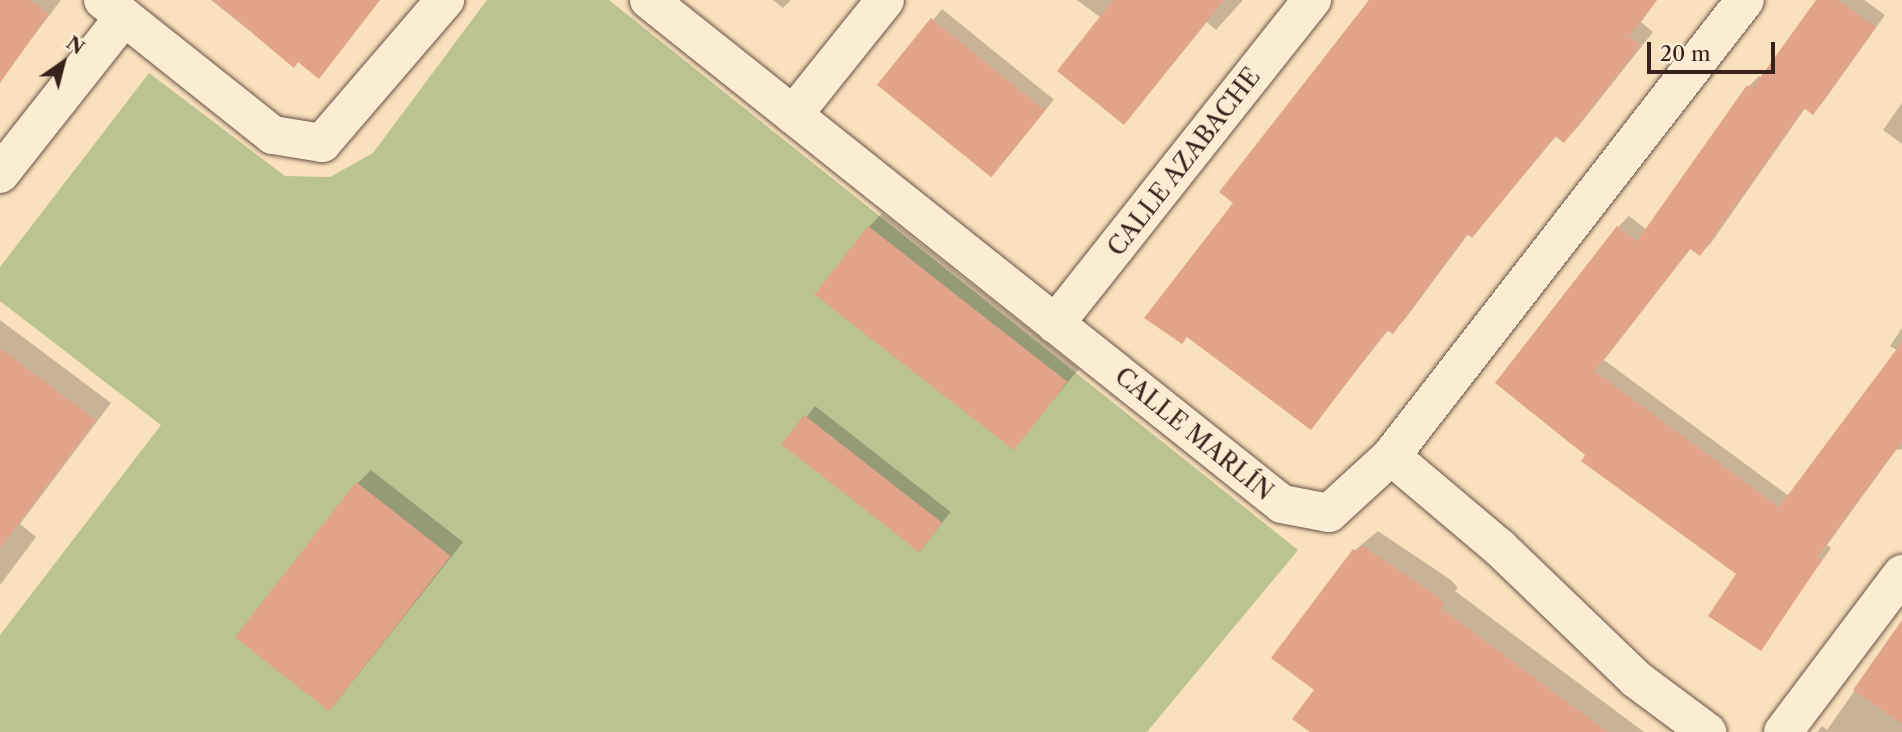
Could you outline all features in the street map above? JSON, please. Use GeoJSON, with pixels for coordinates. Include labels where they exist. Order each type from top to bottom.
{"type":"FeatureCollection","features":[{"type":"Feature","properties":{"kind":"street"},"geometry":{"type":"LineString","coordinates":[[0,174],[114,9],[273,135],[323,143],[445,0]]}},
{"type":"Feature","properties":{"kind":"street","name":"CALLE MARLÍN"},"geometry":{"type":"LineString","coordinates":[[649,0],[1282,505],[1329,513],[1391,456],[1745,0]]}},
{"type":"Feature","properties":{"kind":"street"},"geometry":{"type":"LineString","coordinates":[[793,115],[885,0]]}},
{"type":"Feature","properties":{"kind":"street","name":"CALLE AZABACHE"},"geometry":{"type":"LineString","coordinates":[[1055,324],[1312,0]]}},
{"type":"Feature","properties":{"kind":"street"},"geometry":{"type":"LineString","coordinates":[[1391,456],[1500,548],[1636,679],[1707,732]]}},
{"type":"Feature","properties":{"kind":"street"},"geometry":{"type":"LineString","coordinates":[[1783,732],[1902,574]]}},
{"type":"Feature","properties":{"kind":"green space"},"geometry":{"type":"Polygon","coordinates":[[[487,0],[609,0],[1298,550],[1147,732],[0,732],[0,635],[161,425],[0,301],[0,267],[149,73],[285,176],[330,177],[373,153],[487,0]]]}},
{"type":"Feature","properties":{"kind":"building"},"geometry":{"type":"Polygon","coordinates":[[[0,0],[30,0],[49,14],[0,83],[0,0]]]}},
{"type":"Feature","properties":{"kind":"building"},"geometry":{"type":"Polygon","coordinates":[[[213,0],[380,0],[319,79],[298,62],[294,68],[213,0]]]}},
{"type":"Feature","properties":{"kind":"building"},"geometry":{"type":"Polygon","coordinates":[[[1113,0],[1224,0],[1124,125],[1057,71],[1113,0]]]}},
{"type":"Feature","properties":{"kind":"building"},"geometry":{"type":"Polygon","coordinates":[[[1369,0],[1657,0],[1629,36],[1641,45],[1564,143],[1555,136],[1472,238],[1467,234],[1393,334],[1387,330],[1311,430],[1187,337],[1182,344],[1144,318],[1233,203],[1219,192],[1369,0]]]}},
{"type":"Feature","properties":{"kind":"building"},"geometry":{"type":"Polygon","coordinates":[[[1816,0],[1838,0],[1876,27],[1813,115],[1804,108],[1700,256],[1690,249],[1595,371],[1779,507],[1902,342],[1902,441],[1817,557],[1822,560],[1761,651],[1708,616],[1736,574],[1581,461],[1585,455],[1495,383],[1617,226],[1637,241],[1747,85],[1752,89],[1816,0]]]}},
{"type":"Feature","properties":{"kind":"building"},"geometry":{"type":"Polygon","coordinates":[[[931,18],[1045,111],[991,177],[877,85],[931,18]]]}},
{"type":"Feature","properties":{"kind":"building"},"geometry":{"type":"Polygon","coordinates":[[[868,226],[1067,382],[1014,450],[814,295],[868,226]]]}},
{"type":"Feature","properties":{"kind":"building"},"geometry":{"type":"Polygon","coordinates":[[[0,348],[96,420],[0,548],[0,348]]]}},
{"type":"Feature","properties":{"kind":"building"},"geometry":{"type":"Polygon","coordinates":[[[804,415],[942,523],[919,552],[781,444],[804,415]]]}},
{"type":"Feature","properties":{"kind":"building"},"geometry":{"type":"Polygon","coordinates":[[[356,482],[451,556],[329,711],[235,637],[356,482]]]}},
{"type":"Feature","properties":{"kind":"building"},"geometry":{"type":"Polygon","coordinates":[[[1362,545],[1436,595],[1444,604],[1441,608],[1608,732],[1310,732],[1292,719],[1314,690],[1271,658],[1353,549],[1357,551],[1362,545]]]}},
{"type":"Feature","properties":{"kind":"building"},"geometry":{"type":"Polygon","coordinates":[[[1902,620],[1902,724],[1853,690],[1902,620]]]}}]}
